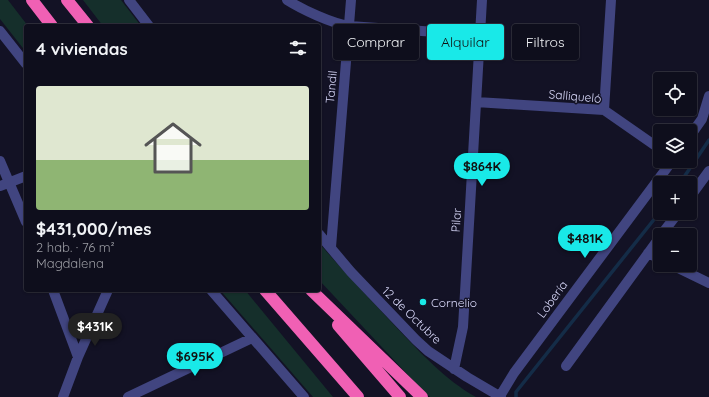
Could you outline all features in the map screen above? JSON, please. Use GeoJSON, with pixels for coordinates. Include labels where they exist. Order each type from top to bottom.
{"type":"FeatureCollection","features":[{"type":"Feature","properties":{"kind":"highway"},"geometry":{"type":"LineString","coordinates":[[32,0],[50,24]]}},
{"type":"Feature","properties":{"kind":"highway"},"geometry":{"type":"LineString","coordinates":[[67,0],[86,24]]}},
{"type":"Feature","properties":{"kind":"highway"},"geometry":{"type":"LineString","coordinates":[[267,292],[350,397]]}},
{"type":"Feature","properties":{"kind":"highway"},"geometry":{"type":"LineString","coordinates":[[309,292],[400,397]]}},
{"type":"Feature","properties":{"kind":"highway"},"geometry":{"type":"LineString","coordinates":[[313,292],[422,397]]}},
{"type":"Feature","properties":{"kind":"highway"},"geometry":{"type":"LineString","coordinates":[[288,318],[358,397]]}},
{"type":"Feature","properties":{"kind":"street"},"geometry":{"type":"LineString","coordinates":[[129,0],[147,24]]}},
{"type":"Feature","properties":{"kind":"street"},"geometry":{"type":"LineString","coordinates":[[287,0],[301,8],[339,24]]}},
{"type":"Feature","properties":{"kind":"street","name":"Tandil"},"geometry":{"type":"LineString","coordinates":[[349,24],[351,0]]}},
{"type":"Feature","properties":{"kind":"street","name":"Pilar"},"geometry":{"type":"LineString","coordinates":[[481,24],[482,0]]}},
{"type":"Feature","properties":{"kind":"street"},"geometry":{"type":"LineString","coordinates":[[604,110],[611,0]]}},
{"type":"Feature","properties":{"kind":"street"},"geometry":{"type":"LineString","coordinates":[[0,30],[24,61]]}},
{"type":"Feature","properties":{"kind":"street","name":"Tandil"},"geometry":{"type":"LineString","coordinates":[[331,248],[346,60]]}},
{"type":"Feature","properties":{"kind":"street","name":"Pilar"},"geometry":{"type":"LineString","coordinates":[[454,369],[463,327],[479,60]]}},
{"type":"Feature","properties":{"kind":"street"},"geometry":{"type":"LineString","coordinates":[[697,126],[702,119],[709,96]]}},
{"type":"Feature","properties":{"kind":"street","name":"Salliqueló"},"geometry":{"type":"LineString","coordinates":[[476,102],[604,110],[653,144]]}},
{"type":"Feature","properties":{"kind":"street"},"geometry":{"type":"LineString","coordinates":[[0,161],[5,184],[24,218]]}},
{"type":"Feature","properties":{"kind":"street","name":"Lobería"},"geometry":{"type":"LineString","coordinates":[[501,397],[514,373],[667,168]]}},
{"type":"Feature","properties":{"kind":"street"},"geometry":{"type":"LineString","coordinates":[[697,187],[709,171]]}},
{"type":"Feature","properties":{"kind":"street"},"geometry":{"type":"LineString","coordinates":[[5,184],[24,177]]}},
{"type":"Feature","properties":{"kind":"street","name":"12 de Octubre"},"geometry":{"type":"LineString","coordinates":[[321,236],[351,272],[428,351],[454,369],[501,397]]}},
{"type":"Feature","properties":{"kind":"street"},"geometry":{"type":"LineString","coordinates":[[566,366],[653,246]]}},
{"type":"Feature","properties":{"kind":"street"},"geometry":{"type":"LineString","coordinates":[[648,253],[653,256]]}},
{"type":"Feature","properties":{"kind":"street"},"geometry":{"type":"LineString","coordinates":[[686,272],[709,283]]}},
{"type":"Feature","properties":{"kind":"street"},"geometry":{"type":"LineString","coordinates":[[54,292],[78,357]]}},
{"type":"Feature","properties":{"kind":"street"},"geometry":{"type":"LineString","coordinates":[[63,397],[78,357],[107,292]]}},
{"type":"Feature","properties":{"kind":"street"},"geometry":{"type":"LineString","coordinates":[[213,292],[304,397]]}},
{"type":"Feature","properties":{"kind":"street"},"geometry":{"type":"LineString","coordinates":[[128,397],[252,338]]}},
{"type":"Feature","properties":{"kind":"green space"},"geometry":{"type":"Polygon","coordinates":[[[0,0],[8,0],[26,24],[24,24],[24,49],[0,19],[0,0]]]}},
{"type":"Feature","properties":{"kind":"green space"},"geometry":{"type":"Polygon","coordinates":[[[83,0],[121,0],[139,24],[101,24],[83,0]]]}},
{"type":"Feature","properties":{"kind":"green space"},"geometry":{"type":"Polygon","coordinates":[[[321,245],[424,356],[443,374],[476,397],[430,397],[321,282],[321,245]]]}},
{"type":"Feature","properties":{"kind":"green space"},"geometry":{"type":"Polygon","coordinates":[[[222,292],[247,292],[333,397],[313,397],[222,292]]]}},
{"type":"Feature","properties":{"kind":"waterway"},"geometry":{"type":"LineString","coordinates":[[685,176],[709,140]]}},
{"type":"Feature","properties":{"kind":"waterway"},"geometry":{"type":"LineString","coordinates":[[516,397],[516,392],[654,220]]}},
{"type":"Feature","properties":{"kind":"place","name":"Cornelio"},"geometry":{"type":"Point","coordinates":[423,302]}}]}
